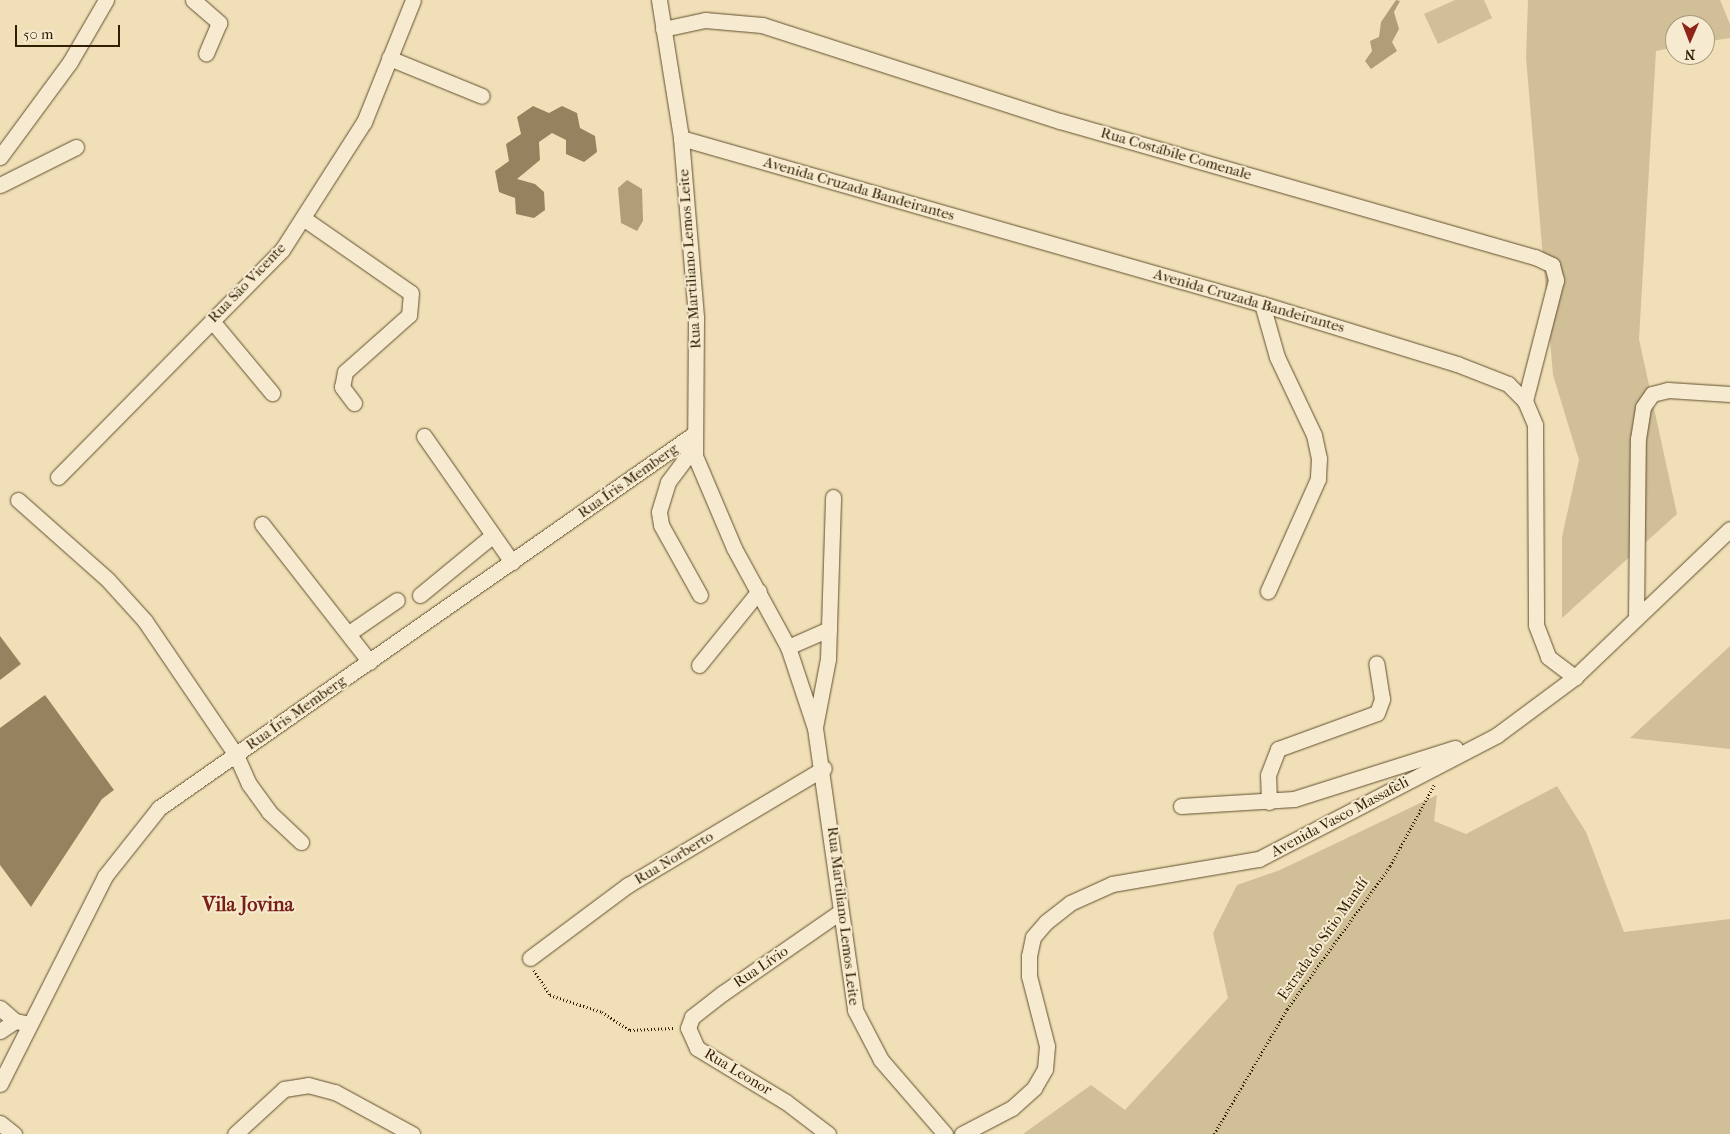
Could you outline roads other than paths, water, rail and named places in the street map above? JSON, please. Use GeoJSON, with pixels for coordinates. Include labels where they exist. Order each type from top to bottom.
{"type":"FeatureCollection","features":[{"type":"Feature","properties":{"kind":"street"},"geometry":{"type":"LineString","coordinates":[[0,157],[70,62],[106,0]]}},
{"type":"Feature","properties":{"kind":"street"},"geometry":{"type":"LineString","coordinates":[[193,0],[219,23],[206,53]]}},
{"type":"Feature","properties":{"kind":"street","name":"Rua São Vicente"},"geometry":{"type":"LineString","coordinates":[[58,477],[282,250],[364,122],[412,0]]}},
{"type":"Feature","properties":{"kind":"street","name":"Rua Martiliano Lemos Leite"},"geometry":{"type":"LineString","coordinates":[[659,0],[681,138],[696,318],[695,440],[710,496],[788,648],[815,728],[824,768],[840,912],[855,1010],[866,1036],[945,1134]]}},
{"type":"Feature","properties":{"kind":"street","name":"Rua Costábile Comenale"},"geometry":{"type":"LineString","coordinates":[[663,29],[705,20],[762,25],[1060,121],[1535,256],[1552,266],[1556,280],[1525,401]]}},
{"type":"Feature","properties":{"kind":"street"},"geometry":{"type":"LineString","coordinates":[[389,58],[482,96]]}},
{"type":"Feature","properties":{"kind":"street","name":"Avenida Cruzada Bandeirantes"},"geometry":{"type":"LineString","coordinates":[[681,138],[1262,304],[1482,373],[1508,384],[1525,401]]}},
{"type":"Feature","properties":{"kind":"street"},"geometry":{"type":"LineString","coordinates":[[0,185],[76,147]]}},
{"type":"Feature","properties":{"kind":"street"},"geometry":{"type":"LineString","coordinates":[[303,218],[411,293],[409,315],[345,372],[342,387],[354,403]]}},
{"type":"Feature","properties":{"kind":"street"},"geometry":{"type":"LineString","coordinates":[[1262,304],[1277,356],[1314,436],[1319,458],[1318,479],[1268,591]]}},
{"type":"Feature","properties":{"kind":"street"},"geometry":{"type":"LineString","coordinates":[[212,321],[272,393]]}},
{"type":"Feature","properties":{"kind":"street"},"geometry":{"type":"LineString","coordinates":[[1636,618],[1638,439],[1644,407],[1652,394],[1668,390],[1730,394]]}},
{"type":"Feature","properties":{"kind":"street"},"geometry":{"type":"LineString","coordinates":[[1525,401],[1537,444],[1533,507],[1536,625],[1548,657],[1574,677]]}},
{"type":"Feature","properties":{"kind":"street"},"geometry":{"type":"LineString","coordinates":[[424,436],[512,562]]}},
{"type":"Feature","properties":{"kind":"street"},"geometry":{"type":"LineString","coordinates":[[695,440],[668,482],[659,512],[661,525],[700,595]]}},
{"type":"Feature","properties":{"kind":"street","name":"Rua Íris Memberg"},"geometry":{"type":"LineString","coordinates":[[0,1084],[23,1023],[105,876],[130,840],[159,808],[512,562],[695,440]]}},
{"type":"Feature","properties":{"kind":"street","name":"Rua Martiliano Lemos Leite"},"geometry":{"type":"LineString","coordinates":[[815,728],[829,630],[833,497]]}},
{"type":"Feature","properties":{"kind":"street"},"geometry":{"type":"LineString","coordinates":[[18,500],[108,580],[145,621],[236,755],[269,812],[301,842]]}},
{"type":"Feature","properties":{"kind":"street"},"geometry":{"type":"LineString","coordinates":[[262,524],[370,662]]}},
{"type":"Feature","properties":{"kind":"street","name":"Avenida Vasco Massafeli"},"geometry":{"type":"LineString","coordinates":[[962,1134],[1012,1108],[1034,1088],[1044,1069],[1047,1046],[1029,976],[1029,956],[1034,937],[1052,917],[1112,884],[1259,859],[1497,735],[1574,677],[1730,529]]}},
{"type":"Feature","properties":{"kind":"street"},"geometry":{"type":"LineString","coordinates":[[420,595],[493,535]]}},
{"type":"Feature","properties":{"kind":"street"},"geometry":{"type":"LineString","coordinates":[[699,665],[759,591]]}},
{"type":"Feature","properties":{"kind":"street"},"geometry":{"type":"LineString","coordinates":[[349,633],[397,600]]}},
{"type":"Feature","properties":{"kind":"street"},"geometry":{"type":"LineString","coordinates":[[788,648],[829,630]]}},
{"type":"Feature","properties":{"kind":"street"},"geometry":{"type":"LineString","coordinates":[[1269,802],[1268,775],[1278,749],[1376,713],[1382,699],[1376,663]]}},
{"type":"Feature","properties":{"kind":"street"},"geometry":{"type":"LineString","coordinates":[[1181,806],[1294,799],[1497,735]]}},
{"type":"Feature","properties":{"kind":"street","name":"Rua Norberto"},"geometry":{"type":"LineString","coordinates":[[530,958],[628,885],[824,768]]}},
{"type":"Feature","properties":{"kind":"street","name":"Rua Lívio"},"geometry":{"type":"LineString","coordinates":[[688,1028],[692,1017],[723,993],[840,912]]}},
{"type":"Feature","properties":{"kind":"street"},"geometry":{"type":"LineString","coordinates":[[0,1008],[23,1023]]}},
{"type":"Feature","properties":{"kind":"street"},"geometry":{"type":"LineString","coordinates":[[0,1031],[23,1023]]}},
{"type":"Feature","properties":{"kind":"street","name":"Rua Leonor"},"geometry":{"type":"LineString","coordinates":[[688,1028],[697,1048],[786,1102],[828,1134]]}},
{"type":"Feature","properties":{"kind":"street"},"geometry":{"type":"LineString","coordinates":[[235,1134],[284,1088],[308,1085],[335,1092],[412,1134]]}},
{"type":"Feature","properties":{"kind":"street"},"geometry":{"type":"LineString","coordinates":[[0,1123],[14,1134]]}},
{"type":"Feature","properties":{"kind":"district","name":"Vila Jovina"},"geometry":{"type":"Point","coordinates":[248,904]}}]}
